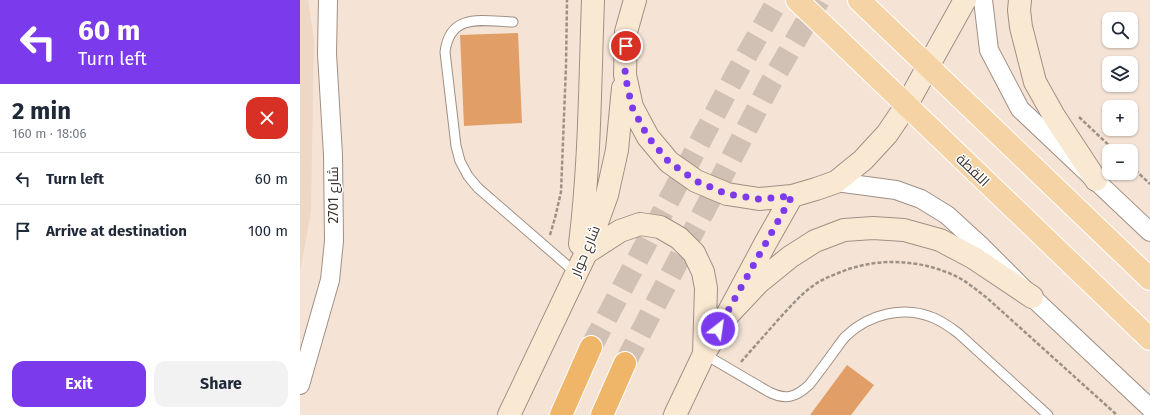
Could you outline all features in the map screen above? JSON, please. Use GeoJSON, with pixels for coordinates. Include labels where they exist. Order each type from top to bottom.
{"type":"FeatureCollection","features":[{"type":"Feature","properties":{"kind":"highway"},"geometry":{"type":"LineString","coordinates":[[561,415],[590,347]]}},
{"type":"Feature","properties":{"kind":"highway"},"geometry":{"type":"LineString","coordinates":[[602,415],[625,363]]}},
{"type":"Feature","properties":{"kind":"main road"},"geometry":{"type":"LineString","coordinates":[[576,273],[584,206],[588,146],[593,0]]}},
{"type":"Feature","properties":{"kind":"main road"},"geometry":{"type":"LineString","coordinates":[[635,0],[626,32],[625,75],[632,107],[648,137],[669,162],[696,181],[727,194],[759,199],[792,196],[836,182],[863,160],[887,134],[906,106],[964,0]]}},
{"type":"Feature","properties":{"kind":"main road","name":"اللقطة"},"geometry":{"type":"LineString","coordinates":[[797,0],[1150,339]]}},
{"type":"Feature","properties":{"kind":"main road"},"geometry":{"type":"LineString","coordinates":[[859,0],[1150,279]]}},
{"type":"Feature","properties":{"kind":"main road"},"geometry":{"type":"LineString","coordinates":[[1020,0],[1019,10],[1021,27],[1035,82],[1054,116],[1096,180]]}},
{"type":"Feature","properties":{"kind":"main road","name":"شارع حوار"},"geometry":{"type":"LineString","coordinates":[[509,415],[586,253],[607,195],[617,150],[625,75]]}},
{"type":"Feature","properties":{"kind":"main road"},"geometry":{"type":"LineString","coordinates":[[674,415],[704,354],[726,317],[792,196]]}},
{"type":"Feature","properties":{"kind":"main road"},"geometry":{"type":"LineString","coordinates":[[586,253],[620,231],[640,224],[660,227],[679,238],[694,253],[704,272],[706,288],[704,354]]}},
{"type":"Feature","properties":{"kind":"main road"},"geometry":{"type":"LineString","coordinates":[[726,317],[758,283],[790,257],[815,241],[844,230],[873,228],[904,230],[940,240],[974,258],[1032,296]]}},
{"type":"Feature","properties":{"kind":"street","name":"شارع 2701"},"geometry":{"type":"LineString","coordinates":[[300,385],[330,280],[334,241],[333,155],[327,54],[328,0]]}},
{"type":"Feature","properties":{"kind":"street"},"geometry":{"type":"LineString","coordinates":[[983,0],[989,50],[1020,109],[1150,232]]}},
{"type":"Feature","properties":{"kind":"street"},"geometry":{"type":"LineString","coordinates":[[836,182],[896,190],[921,199],[947,215],[1150,408]]}},
{"type":"Feature","properties":{"kind":"lane"},"geometry":{"type":"LineString","coordinates":[[513,22],[472,20],[456,28],[450,34],[446,43],[445,52],[456,146],[460,161],[465,171],[478,188],[576,273]]}},
{"type":"Feature","properties":{"kind":"lane"},"geometry":{"type":"LineString","coordinates":[[704,354],[768,392],[777,396],[794,396],[802,392],[809,385],[854,328],[878,316],[891,313],[919,313],[946,324],[958,333],[1048,415]]}},
{"type":"Feature","properties":{"kind":"path"},"geometry":{"type":"LineString","coordinates":[[545,247],[562,192],[567,0]]}},
{"type":"Feature","properties":{"kind":"path"},"geometry":{"type":"LineString","coordinates":[[1077,115],[1108,144]]}},
{"type":"Feature","properties":{"kind":"path"},"geometry":{"type":"LineString","coordinates":[[1138,173],[1150,184]]}},
{"type":"Feature","properties":{"kind":"shaded area"},"geometry":{"type":"Polygon","coordinates":[[[300,0],[308,0],[314,40],[311,212],[300,272],[300,0]]]}},
{"type":"Feature","properties":{"kind":"building"},"geometry":{"type":"Polygon","coordinates":[[[518,33],[522,123],[464,126],[460,35],[518,33]]]}},
{"type":"Feature","properties":{"kind":"building"},"geometry":{"type":"Polygon","coordinates":[[[847,365],[874,385],[851,415],[810,415],[847,365]]]}},
{"type":"Feature","properties":{"kind":"tunnel"},"geometry":{"type":"LineString","coordinates":[[591,347],[737,72],[778,0]]}},
{"type":"Feature","properties":{"kind":"tunnel"},"geometry":{"type":"LineString","coordinates":[[625,363],[769,86],[819,0]]}},
{"type":"Feature","properties":{"kind":"route"},"geometry":{"type":"LineString","coordinates":[[626,46],[625,75],[632,107],[648,137],[669,162],[696,181],[727,194],[759,199],[792,196],[718,329]]}}]}
